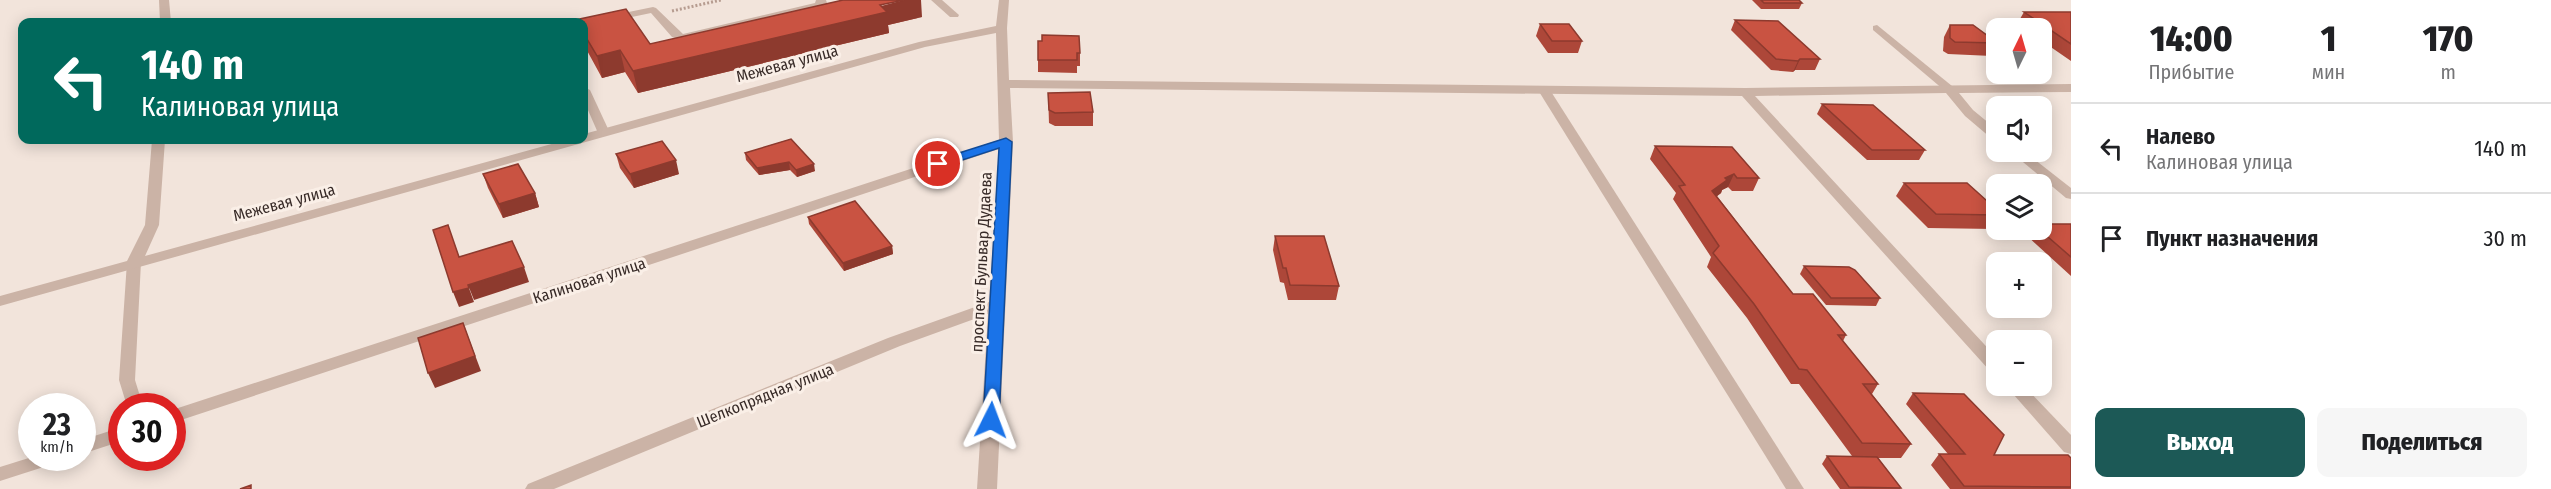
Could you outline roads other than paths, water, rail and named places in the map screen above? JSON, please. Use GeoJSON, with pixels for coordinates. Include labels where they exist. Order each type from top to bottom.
{"type":"FeatureCollection","features":[{"type":"Feature","properties":{"kind":"street"},"geometry":{"type":"LineString","coordinates":[[164,0],[166,18]]}},
{"type":"Feature","properties":{"kind":"street","name":"проспект Бульвар Дудаева"},"geometry":{"type":"LineString","coordinates":[[987,489],[1006,142],[1001,28],[1004,0]]}},
{"type":"Feature","properties":{"kind":"street","name":"Межевая улица"},"geometry":{"type":"LineString","coordinates":[[588,137],[924,44],[1001,28]]}},
{"type":"Feature","properties":{"kind":"street"},"geometry":{"type":"LineString","coordinates":[[1004,84],[1745,92],[2071,88]]}},
{"type":"Feature","properties":{"kind":"street"},"geometry":{"type":"LineString","coordinates":[[1948,88],[1969,113],[1986,127]]}},
{"type":"Feature","properties":{"kind":"street"},"geometry":{"type":"LineString","coordinates":[[1745,92],[1986,356]]}},
{"type":"Feature","properties":{"kind":"street","name":"Калиновая улица"},"geometry":{"type":"LineString","coordinates":[[186,412],[1006,142]]}},
{"type":"Feature","properties":{"kind":"street"},"geometry":{"type":"LineString","coordinates":[[134,262],[152,225],[158,144]]}},
{"type":"Feature","properties":{"kind":"street","name":"Межевая улица"},"geometry":{"type":"LineString","coordinates":[[0,301],[564,144]]}},
{"type":"Feature","properties":{"kind":"street"},"geometry":{"type":"LineString","coordinates":[[2030,162],[2071,195]]}},
{"type":"Feature","properties":{"kind":"street","name":"Шелкопрядная улица"},"geometry":{"type":"LineString","coordinates":[[535,489],[883,347],[997,304]]}},
{"type":"Feature","properties":{"kind":"street"},"geometry":{"type":"LineString","coordinates":[[2023,396],[2071,447]]}},
{"type":"Feature","properties":{"kind":"street"},"geometry":{"type":"LineString","coordinates":[[0,474],[18,468]]}},
{"type":"Feature","properties":{"kind":"lane"},"geometry":{"type":"LineString","coordinates":[[588,23],[650,10],[655,11],[676,35],[682,37],[818,5],[822,3],[821,0]]}},
{"type":"Feature","properties":{"kind":"lane"},"geometry":{"type":"LineString","coordinates":[[936,0],[954,15]]}},
{"type":"Feature","properties":{"kind":"lane"},"geometry":{"type":"LineString","coordinates":[[1877,28],[1948,88]]}},
{"type":"Feature","properties":{"kind":"lane"},"geometry":{"type":"LineString","coordinates":[[1544,90],[1795,489]]}},
{"type":"Feature","properties":{"kind":"lane"},"geometry":{"type":"LineString","coordinates":[[588,99],[604,133]]}},
{"type":"Feature","properties":{"kind":"lane"},"geometry":{"type":"LineString","coordinates":[[131,393],[127,380],[134,262]]}}]}
